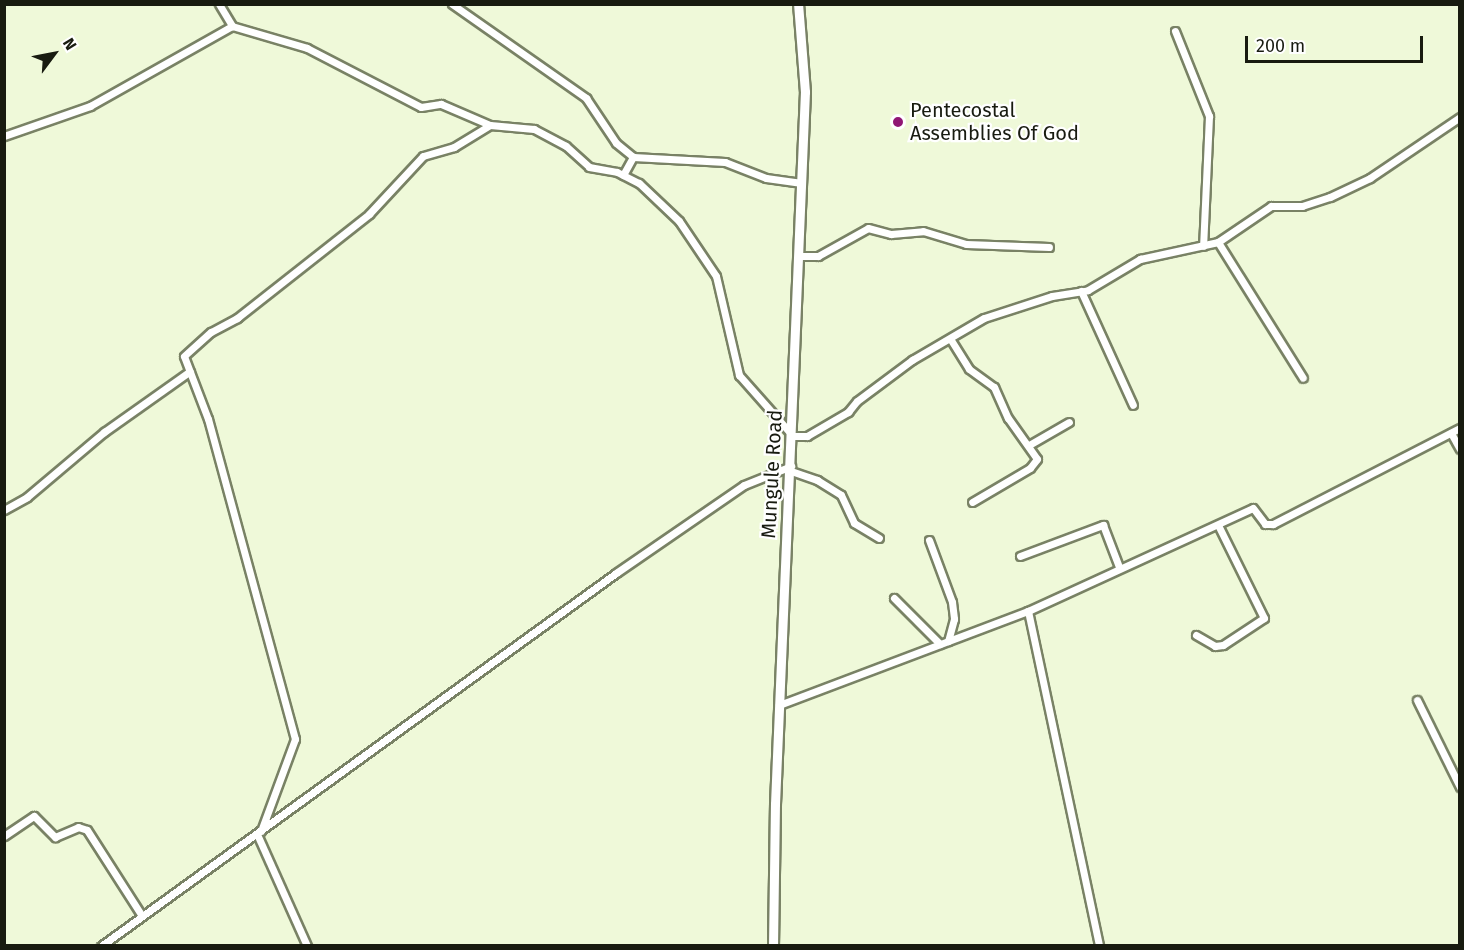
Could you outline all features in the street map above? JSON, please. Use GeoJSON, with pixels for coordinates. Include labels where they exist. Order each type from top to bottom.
{"type":"FeatureCollection","features":[{"type":"Feature","properties":{"kind":"street"},"geometry":{"type":"LineString","coordinates":[[219,4],[232,26],[308,48],[408,102],[421,107],[441,104],[490,124],[534,129],[566,146],[589,168],[623,175],[639,183],[679,221],[711,264],[739,375],[793,436],[807,436],[848,412],[856,401],[905,364],[951,340],[984,318],[1007,309],[1081,291],[1140,259],[1218,242],[1271,206],[1302,206],[1370,178],[1460,117]]}},
{"type":"Feature","properties":{"kind":"street"},"geometry":{"type":"LineString","coordinates":[[452,4],[586,98],[616,143],[633,158],[713,160],[766,178],[801,183]]}},
{"type":"Feature","properties":{"kind":"street","name":"Mungule Road"},"geometry":{"type":"LineString","coordinates":[[773,945],[805,63],[798,4]]}},
{"type":"Feature","properties":{"kind":"street"},"geometry":{"type":"LineString","coordinates":[[4,136],[90,106],[232,26]]}},
{"type":"Feature","properties":{"kind":"street"},"geometry":{"type":"LineString","coordinates":[[1175,31],[1209,116],[1203,246]]}},
{"type":"Feature","properties":{"kind":"street"},"geometry":{"type":"LineString","coordinates":[[307,945],[259,832],[295,740],[208,419],[184,356],[211,332],[237,318],[369,214],[420,158],[472,138],[490,124]]}},
{"type":"Feature","properties":{"kind":"street"},"geometry":{"type":"LineString","coordinates":[[623,175],[633,158]]}},
{"type":"Feature","properties":{"kind":"street"},"geometry":{"type":"LineString","coordinates":[[799,256],[818,256],[868,228],[891,234],[922,231],[966,244],[1049,247]]}},
{"type":"Feature","properties":{"kind":"street"},"geometry":{"type":"LineString","coordinates":[[1218,242],[1303,378]]}},
{"type":"Feature","properties":{"kind":"street"},"geometry":{"type":"LineString","coordinates":[[1081,291],[1133,405]]}},
{"type":"Feature","properties":{"kind":"street"},"geometry":{"type":"LineString","coordinates":[[951,340],[969,369],[994,387],[1008,418],[1029,445],[1036,463],[972,502]]}},
{"type":"Feature","properties":{"kind":"street"},"geometry":{"type":"LineString","coordinates":[[4,510],[27,497],[104,432],[190,371]]}},
{"type":"Feature","properties":{"kind":"street"},"geometry":{"type":"LineString","coordinates":[[1029,445],[1069,422]]}},
{"type":"Feature","properties":{"kind":"street"},"geometry":{"type":"LineString","coordinates":[[780,705],[1028,611],[1119,567],[1253,508],[1265,524],[1273,524],[1460,428]]}},
{"type":"Feature","properties":{"kind":"street"},"geometry":{"type":"LineString","coordinates":[[1451,433],[1460,449]]}},
{"type":"Feature","properties":{"kind":"street"},"geometry":{"type":"LineString","coordinates":[[101,945],[744,485],[791,468],[841,495],[854,523],[879,538]]}},
{"type":"Feature","properties":{"kind":"street"},"geometry":{"type":"LineString","coordinates":[[1020,556],[1103,525],[1119,567]]}},
{"type":"Feature","properties":{"kind":"street"},"geometry":{"type":"LineString","coordinates":[[1196,634],[1215,646],[1222,645],[1264,618],[1218,525]]}},
{"type":"Feature","properties":{"kind":"street"},"geometry":{"type":"LineString","coordinates":[[929,540],[952,602],[954,619],[944,643]]}},
{"type":"Feature","properties":{"kind":"street"},"geometry":{"type":"LineString","coordinates":[[894,598],[944,643]]}},
{"type":"Feature","properties":{"kind":"street"},"geometry":{"type":"LineString","coordinates":[[1028,611],[1099,945]]}},
{"type":"Feature","properties":{"kind":"street"},"geometry":{"type":"LineString","coordinates":[[1417,700],[1460,787]]}},
{"type":"Feature","properties":{"kind":"street"},"geometry":{"type":"LineString","coordinates":[[4,836],[34,816],[55,837],[78,827],[87,830],[142,916]]}},
{"type":"Feature","properties":{"kind":"place","name":"Pentecostal Assemblies Of God"},"geometry":{"type":"Point","coordinates":[898,122]}}]}
